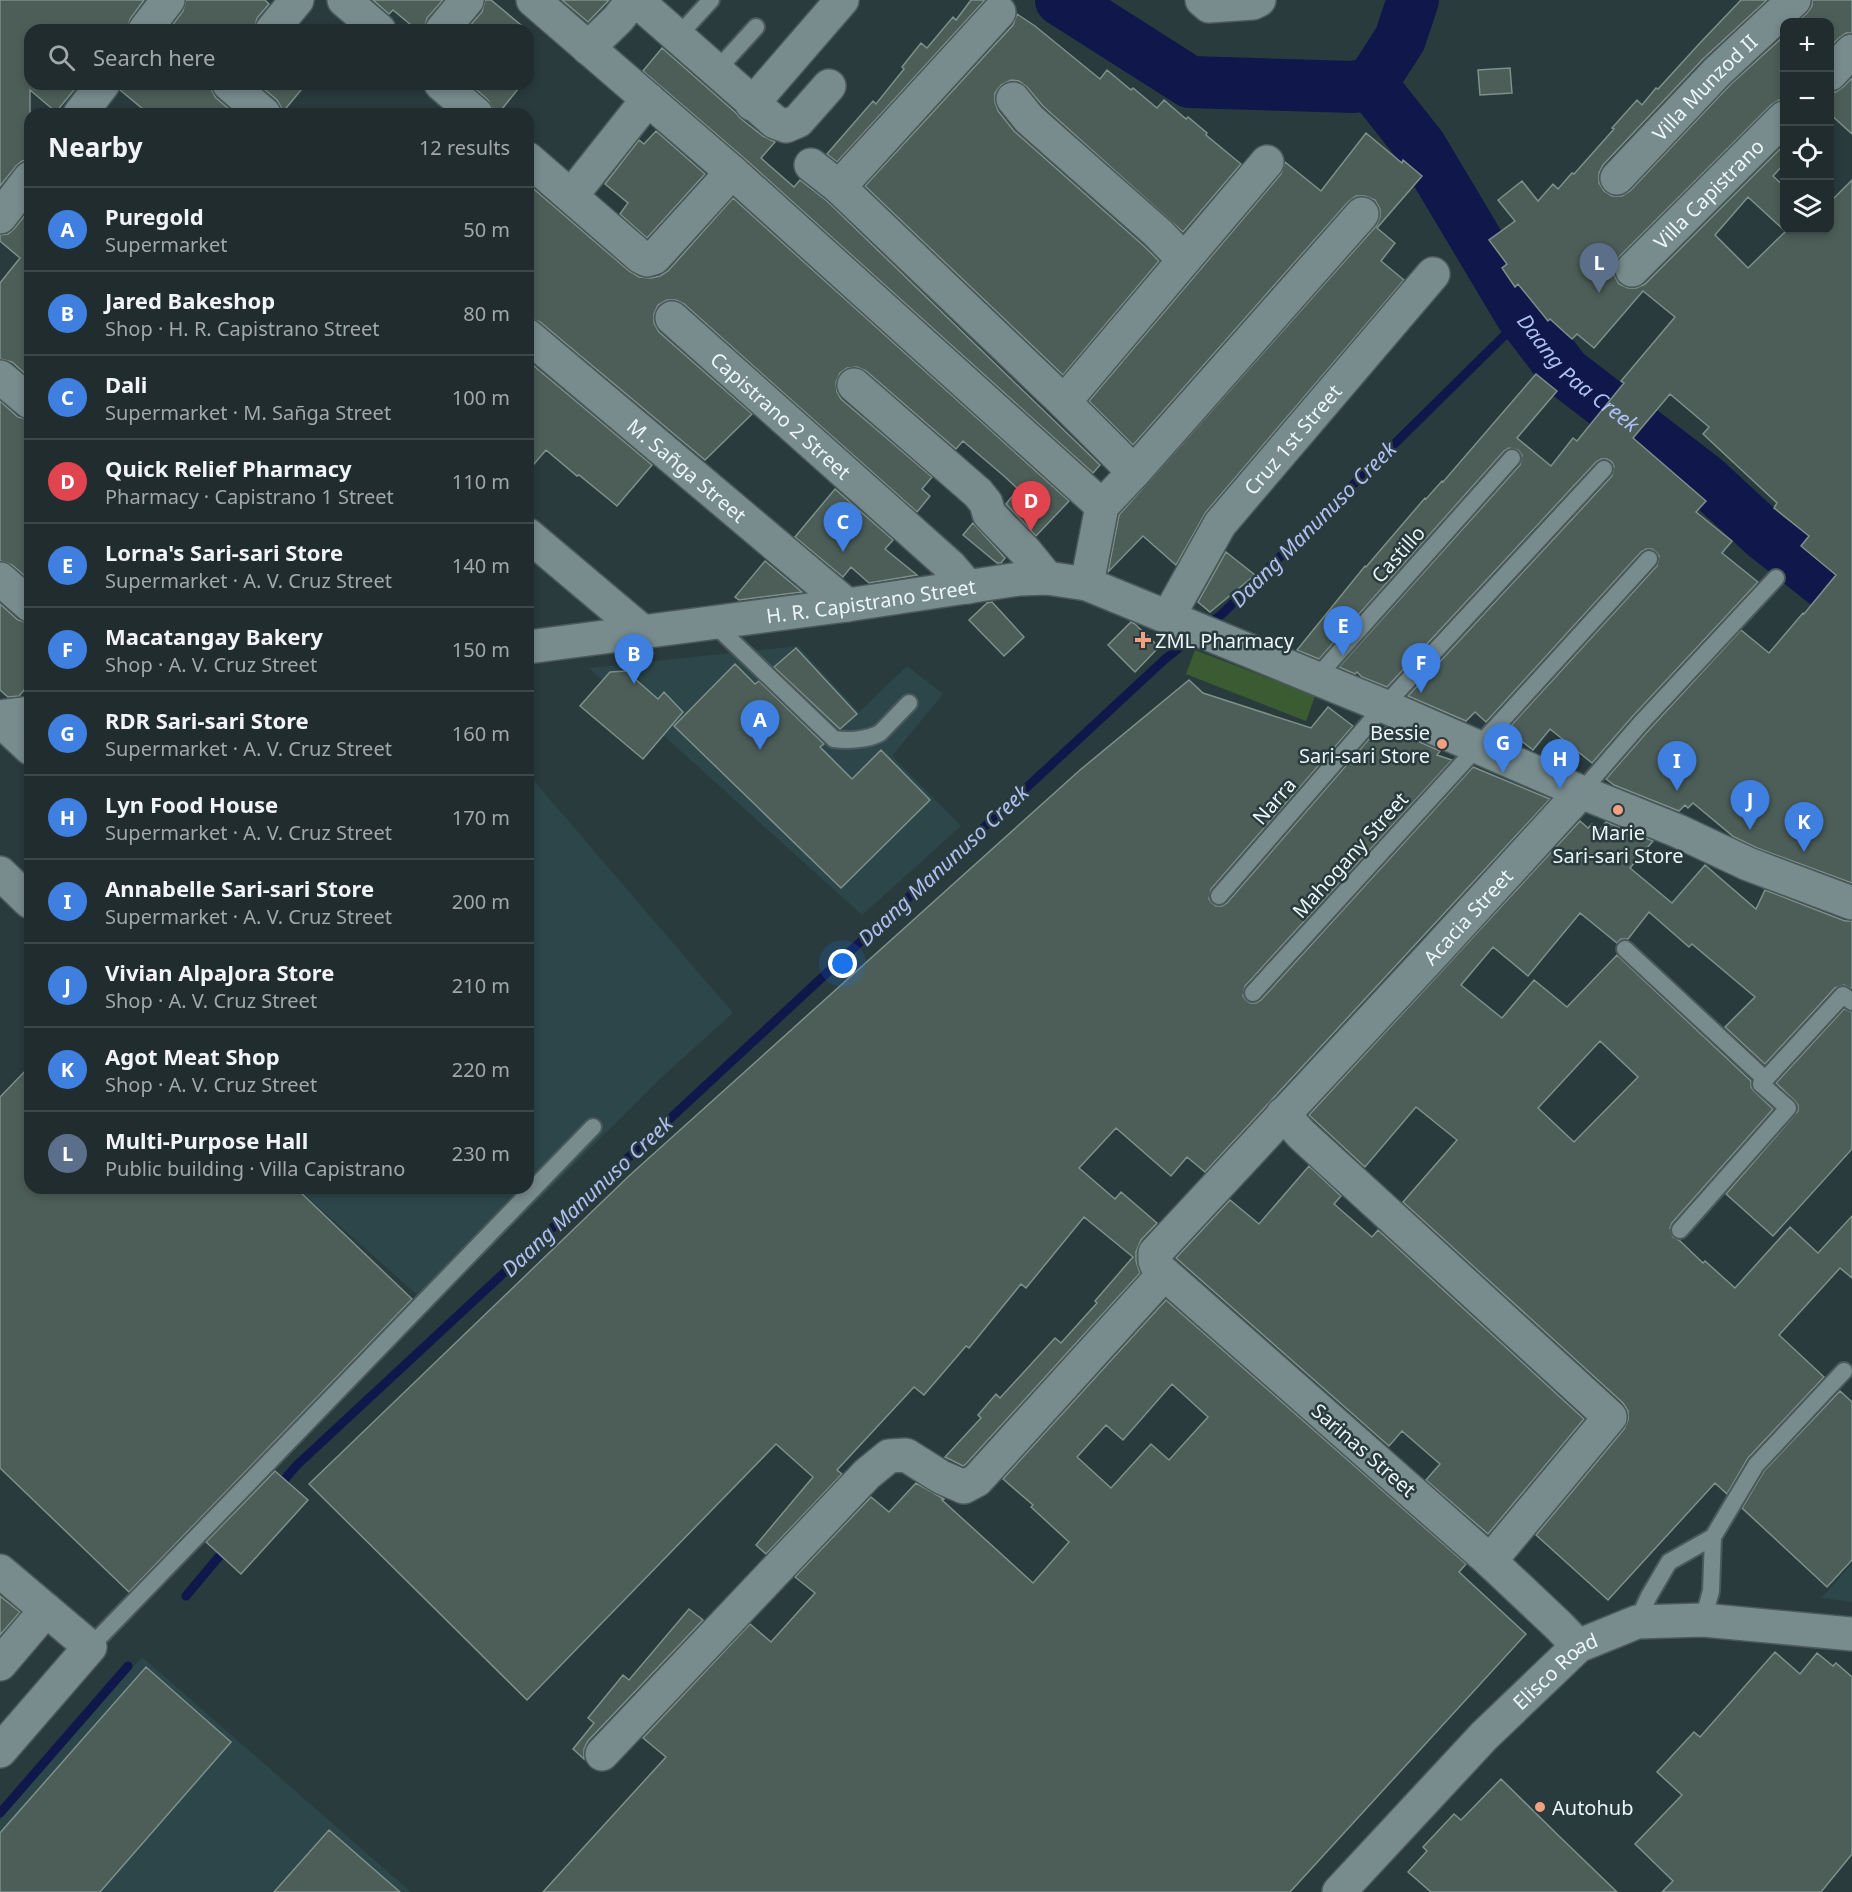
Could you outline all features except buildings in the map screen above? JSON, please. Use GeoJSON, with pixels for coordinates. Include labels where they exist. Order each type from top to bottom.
{"type":"FeatureCollection","features":[{"type":"Feature","properties":{"kind":"street"},"geometry":{"type":"LineString","coordinates":[[277,24],[297,0]]}},
{"type":"Feature","properties":{"kind":"street"},"geometry":{"type":"LineString","coordinates":[[344,0],[372,24]]}},
{"type":"Feature","properties":{"kind":"street"},"geometry":{"type":"LineString","coordinates":[[447,24],[467,0]]}},
{"type":"Feature","properties":{"kind":"street"},"geometry":{"type":"LineString","coordinates":[[533,0],[732,172],[1102,506]]}},
{"type":"Feature","properties":{"kind":"street"},"geometry":{"type":"LineString","coordinates":[[588,48],[634,0],[775,122],[786,126],[798,121],[829,86]]}},
{"type":"Feature","properties":{"kind":"street"},"geometry":{"type":"LineString","coordinates":[[1202,0],[1209,6],[1253,3],[1258,0]]}},
{"type":"Feature","properties":{"kind":"street","name":"Villa Munzod II"},"geometry":{"type":"LineString","coordinates":[[1617,178],[1717,72],[1794,0]]}},
{"type":"Feature","properties":{"kind":"street"},"geometry":{"type":"LineString","coordinates":[[752,104],[834,3]]}},
{"type":"Feature","properties":{"kind":"street"},"geometry":{"type":"LineString","coordinates":[[839,187],[999,12]]}},
{"type":"Feature","properties":{"kind":"street"},"geometry":{"type":"LineString","coordinates":[[1832,72],[1852,51]]}},
{"type":"Feature","properties":{"kind":"street"},"geometry":{"type":"LineString","coordinates":[[85,108],[98,90]]}},
{"type":"Feature","properties":{"kind":"street"},"geometry":{"type":"LineString","coordinates":[[236,90],[257,108]]}},
{"type":"Feature","properties":{"kind":"street"},"geometry":{"type":"LineString","coordinates":[[448,90],[469,108]]}},
{"type":"Feature","properties":{"kind":"street"},"geometry":{"type":"LineString","coordinates":[[571,196],[648,99]]}},
{"type":"Feature","properties":{"kind":"street"},"geometry":{"type":"LineString","coordinates":[[1013,99],[1029,119],[1158,233],[1185,260]]}},
{"type":"Feature","properties":{"kind":"street","name":"Villa Capistrano"},"geometry":{"type":"LineString","coordinates":[[1632,270],[1780,123]]}},
{"type":"Feature","properties":{"kind":"street"},"geometry":{"type":"LineString","coordinates":[[1064,402],[1268,162]]}},
{"type":"Feature","properties":{"kind":"street"},"geometry":{"type":"LineString","coordinates":[[534,164],[641,257],[648,260],[654,258],[732,172]]}},
{"type":"Feature","properties":{"kind":"street"},"geometry":{"type":"LineString","coordinates":[[811,165],[839,187],[1134,472]]}},
{"type":"Feature","properties":{"kind":"street"},"geometry":{"type":"LineString","coordinates":[[0,217],[24,186]]}},
{"type":"Feature","properties":{"kind":"street"},"geometry":{"type":"LineString","coordinates":[[1087,584],[1102,506],[1362,214]]}},
{"type":"Feature","properties":{"kind":"street","name":"Cruz 1st Street"},"geometry":{"type":"LineString","coordinates":[[1189,626],[1220,524],[1433,274]]}},
{"type":"Feature","properties":{"kind":"street","name":"Capistrano 2 Street"},"geometry":{"type":"LineString","coordinates":[[672,318],[950,566],[968,587]]}},
{"type":"Feature","properties":{"kind":"street","name":"M. Sañga Street"},"geometry":{"type":"LineString","coordinates":[[534,341],[847,605]]}},
{"type":"Feature","properties":{"kind":"street"},"geometry":{"type":"LineString","coordinates":[[0,377],[24,397]]}},
{"type":"Feature","properties":{"kind":"street"},"geometry":{"type":"LineString","coordinates":[[854,386],[978,494],[986,503],[988,514],[1025,551],[1047,578]]}},
{"type":"Feature","properties":{"kind":"street"},"geometry":{"type":"LineString","coordinates":[[534,540],[643,632]]}},
{"type":"Feature","properties":{"kind":"street","name":"H. R. Capistrano Street"},"geometry":{"type":"LineString","coordinates":[[534,646],[847,605],[1019,579],[1047,578],[1087,584],[1384,706],[1581,792],[1678,831],[1748,864],[1852,903]]}},
{"type":"Feature","properties":{"kind":"street"},"geometry":{"type":"LineString","coordinates":[[0,579],[24,600]]}},
{"type":"Feature","properties":{"kind":"street"},"geometry":{"type":"LineString","coordinates":[[0,719],[24,714]]}},
{"type":"Feature","properties":{"kind":"street"},"geometry":{"type":"LineString","coordinates":[[0,719],[24,742]]}},
{"type":"Feature","properties":{"kind":"street","name":"Acacia Street"},"geometry":{"type":"LineString","coordinates":[[602,1754],[867,1474],[889,1456],[906,1455],[941,1477],[964,1487],[977,1480],[1283,1114],[1581,792]]}},
{"type":"Feature","properties":{"kind":"street"},"geometry":{"type":"LineString","coordinates":[[0,873],[24,896]]}},
{"type":"Feature","properties":{"kind":"street"},"geometry":{"type":"LineString","coordinates":[[1283,1114],[1311,1143],[1610,1417],[1490,1561]]}},
{"type":"Feature","properties":{"kind":"street","name":"Sarinas Street"},"geometry":{"type":"LineString","coordinates":[[1160,1263],[1490,1561],[1578,1646]]}},
{"type":"Feature","properties":{"kind":"street"},"geometry":{"type":"LineString","coordinates":[[0,1571],[90,1647],[0,1751]]}},
{"type":"Feature","properties":{"kind":"street"},"geometry":{"type":"LineString","coordinates":[[0,1664],[46,1610]]}},
{"type":"Feature","properties":{"kind":"street","name":"Elisco Road"},"geometry":{"type":"LineString","coordinates":[[1339,1892],[1484,1736],[1578,1646],[1637,1622],[1703,1620],[1852,1634]]}},
{"type":"Feature","properties":{"kind":"lane"},"geometry":{"type":"LineString","coordinates":[[677,38],[711,0]]}},
{"type":"Feature","properties":{"kind":"lane"},"geometry":{"type":"LineString","coordinates":[[716,71],[756,27]]}},
{"type":"Feature","properties":{"kind":"lane","name":"Castillo"},"geometry":{"type":"LineString","coordinates":[[1316,678],[1512,458]]}},
{"type":"Feature","properties":{"kind":"lane","name":"Narra"},"geometry":{"type":"LineString","coordinates":[[1219,896],[1384,706],[1604,469]]}},
{"type":"Feature","properties":{"kind":"lane","name":"Mahogany Street"},"geometry":{"type":"LineString","coordinates":[[1252,993],[1649,559]]}},
{"type":"Feature","properties":{"kind":"lane","name":"Acacia Street"},"geometry":{"type":"LineString","coordinates":[[1581,792],[1640,724],[1776,578]]}},
{"type":"Feature","properties":{"kind":"lane"},"geometry":{"type":"LineString","coordinates":[[712,622],[834,739],[874,736],[880,733],[909,703]]}},
{"type":"Feature","properties":{"kind":"lane"},"geometry":{"type":"LineString","coordinates":[[1625,949],[1765,1079]]}},
{"type":"Feature","properties":{"kind":"lane"},"geometry":{"type":"LineString","coordinates":[[1680,1230],[1788,1108],[1761,1084],[1843,995],[1852,1002]]}},
{"type":"Feature","properties":{"kind":"lane"},"geometry":{"type":"LineString","coordinates":[[534,1189],[593,1127]]}},
{"type":"Feature","properties":{"kind":"lane"},"geometry":{"type":"LineString","coordinates":[[90,1647],[151,1594],[530,1194]]}},
{"type":"Feature","properties":{"kind":"lane"},"geometry":{"type":"LineString","coordinates":[[1703,1620],[1711,1591],[1713,1537],[1755,1465],[1844,1371]]}},
{"type":"Feature","properties":{"kind":"lane"},"geometry":{"type":"LineString","coordinates":[[1637,1622],[1669,1562],[1713,1537]]}},
{"type":"Feature","properties":{"kind":"shaded area"},"geometry":{"type":"Polygon","coordinates":[[[798,646],[859,712],[907,666],[943,694],[892,756],[961,826],[862,915],[589,668],[798,646]]]}},
{"type":"Feature","properties":{"kind":"shaded area"},"geometry":{"type":"Polygon","coordinates":[[[534,781],[733,1013],[663,1076],[431,1307],[304,1194],[534,1194],[534,781]]]}},
{"type":"Feature","properties":{"kind":"shaded area"},"geometry":{"type":"Polygon","coordinates":[[[1852,1564],[1852,1602],[1821,1598],[1852,1564]]]}},
{"type":"Feature","properties":{"kind":"shaded area"},"geometry":{"type":"Polygon","coordinates":[[[142,1657],[411,1892],[0,1892],[0,1820],[142,1657]]]}},
{"type":"Feature","properties":{"kind":"green space"},"geometry":{"type":"Polygon","coordinates":[[[1195,650],[1315,696],[1306,721],[1186,674],[1195,650]]]}},
{"type":"Feature","properties":{"kind":"waterway"},"geometry":{"type":"LineString","coordinates":[[1061,0],[1190,82],[1353,87],[1371,84]]}},
{"type":"Feature","properties":{"kind":"waterway"},"geometry":{"type":"LineString","coordinates":[[1371,84],[1400,39],[1413,0]]}},
{"type":"Feature","properties":{"kind":"waterway","name":"Daang Paa Creek"},"geometry":{"type":"LineString","coordinates":[[1371,84],[1421,147],[1520,313],[1565,372],[1703,478],[1766,536],[1852,604]]}},
{"type":"Feature","properties":{"kind":"waterway","name":"Daang Manunuso Creek"},"geometry":{"type":"LineString","coordinates":[[1207,626],[1223,613],[1515,325],[1520,313]]}},
{"type":"Feature","properties":{"kind":"waterway","name":"Daang Manunuso Creek"},"geometry":{"type":"LineString","coordinates":[[277,1488],[297,1465],[1164,660],[1194,636]]}},
{"type":"Feature","properties":{"kind":"waterway","name":"Daang Manunuso Creek"},"geometry":{"type":"LineString","coordinates":[[186,1596],[227,1547]]}},
{"type":"Feature","properties":{"kind":"waterway","name":"Daang Manunuso Creek"},"geometry":{"type":"LineString","coordinates":[[0,1813],[128,1666]]}},
{"type":"Feature","properties":{"kind":"place","name":"Multi-Purpose Hall"},"geometry":{"type":"Point","coordinates":[1599,293]}},
{"type":"Feature","properties":{"kind":"place","name":"Quick Relief Pharmacy"},"geometry":{"type":"Point","coordinates":[1031,531]}},
{"type":"Feature","properties":{"kind":"place","name":"Dali"},"geometry":{"type":"Point","coordinates":[843,552]}},
{"type":"Feature","properties":{"kind":"place","name":"ZML Pharmacy"},"geometry":{"type":"Point","coordinates":[1143,640]}},
{"type":"Feature","properties":{"kind":"place","name":"Lorna's Sari-sari Store"},"geometry":{"type":"Point","coordinates":[1343,656]}},
{"type":"Feature","properties":{"kind":"place","name":"Jared Bakeshop"},"geometry":{"type":"Point","coordinates":[634,684]}},
{"type":"Feature","properties":{"kind":"place","name":"Macatangay Bakery"},"geometry":{"type":"Point","coordinates":[1421,693]}},
{"type":"Feature","properties":{"kind":"place","name":"Bessie Sari-sari Store"},"geometry":{"type":"Point","coordinates":[1442,744]}},
{"type":"Feature","properties":{"kind":"place","name":"Puregold"},"geometry":{"type":"Point","coordinates":[760,750]}},
{"type":"Feature","properties":{"kind":"place","name":"RDR Sari-sari Store"},"geometry":{"type":"Point","coordinates":[1503,773]}},
{"type":"Feature","properties":{"kind":"place","name":"Lyn Food House"},"geometry":{"type":"Point","coordinates":[1560,789]}},
{"type":"Feature","properties":{"kind":"place","name":"Annabelle Sari-sari Store"},"geometry":{"type":"Point","coordinates":[1677,791]}},
{"type":"Feature","properties":{"kind":"place","name":"Marie Sari-sari Store"},"geometry":{"type":"Point","coordinates":[1618,810]}},
{"type":"Feature","properties":{"kind":"place","name":"Vivian AlpaJora Store"},"geometry":{"type":"Point","coordinates":[1750,830]}},
{"type":"Feature","properties":{"kind":"place","name":"Agot Meat Shop"},"geometry":{"type":"Point","coordinates":[1804,852]}},
{"type":"Feature","properties":{"kind":"place","name":"Autohub"},"geometry":{"type":"Point","coordinates":[1540,1807]}}]}
